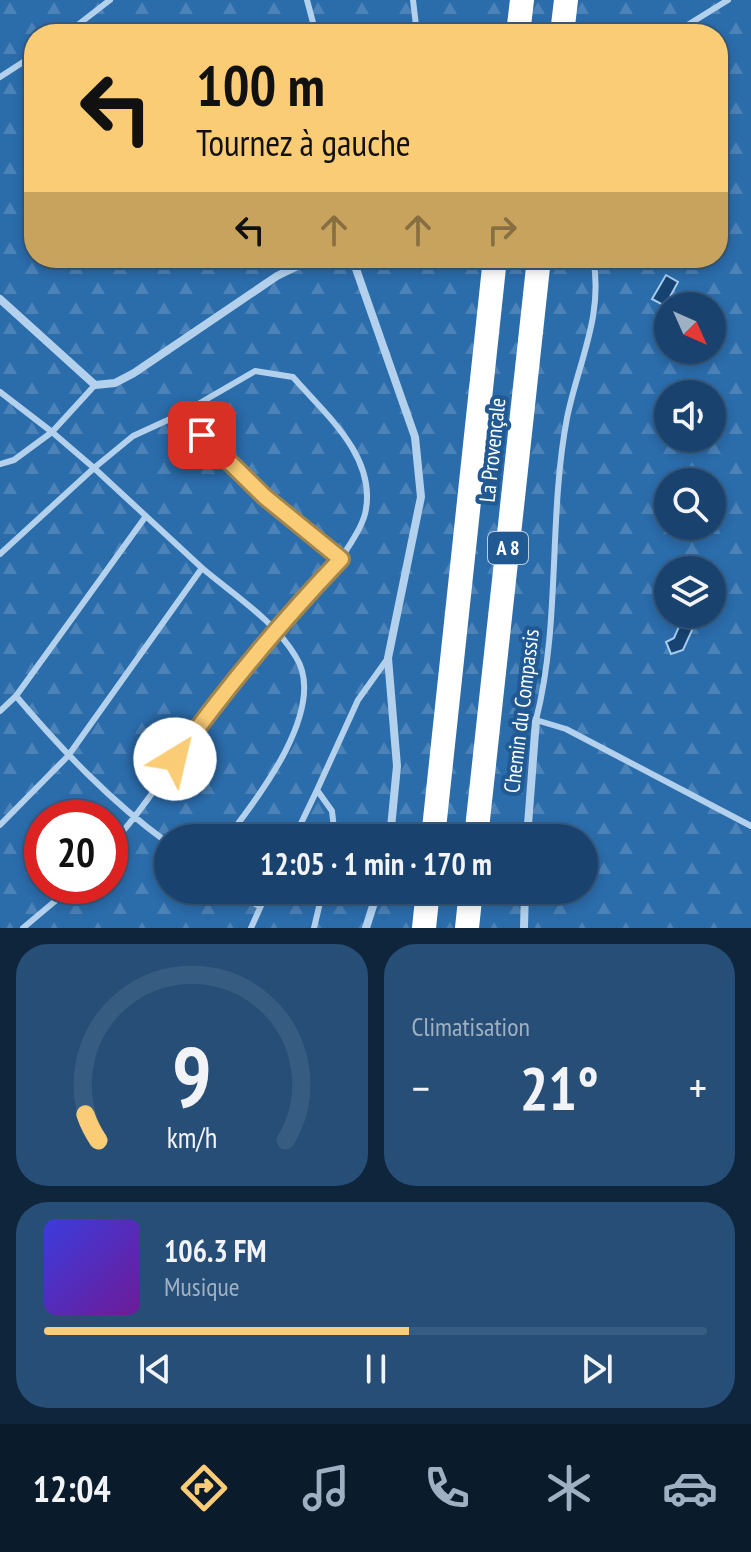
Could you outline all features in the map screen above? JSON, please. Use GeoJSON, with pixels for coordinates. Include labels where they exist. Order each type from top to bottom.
{"type":"FeatureCollection","features":[{"type":"Feature","properties":{"kind":"highway"},"geometry":{"type":"LineString","coordinates":[[519,24],[522,0]]}},
{"type":"Feature","properties":{"kind":"highway"},"geometry":{"type":"LineString","coordinates":[[563,24],[566,0]]}},
{"type":"Feature","properties":{"kind":"highway","name":"La Provençale"},"geometry":{"type":"LineString","coordinates":[[434,824],[494,268]]}},
{"type":"Feature","properties":{"kind":"highway","name":"La Provençale"},"geometry":{"type":"LineString","coordinates":[[478,824],[538,268]]}},
{"type":"Feature","properties":{"kind":"highway"},"geometry":{"type":"LineString","coordinates":[[424,928],[427,904]]}},
{"type":"Feature","properties":{"kind":"highway"},"geometry":{"type":"LineString","coordinates":[[467,928],[470,904]]}},
{"type":"Feature","properties":{"kind":"street"},"geometry":{"type":"LineString","coordinates":[[0,299],[95,385],[115,383],[293,268]]}},
{"type":"Feature","properties":{"kind":"street"},"geometry":{"type":"LineString","coordinates":[[356,268],[415,437],[421,497],[388,658],[397,766],[391,824]]}},
{"type":"Feature","properties":{"kind":"street","name":"Chemin du Compassis"},"geometry":{"type":"LineString","coordinates":[[528,824],[536,720]]}},
{"type":"Feature","properties":{"kind":"street"},"geometry":{"type":"LineString","coordinates":[[366,928],[374,904]]}},
{"type":"Feature","properties":{"kind":"street"},"geometry":{"type":"LineString","coordinates":[[524,928],[525,904]]}},
{"type":"Feature","properties":{"kind":"lane"},"geometry":{"type":"LineString","coordinates":[[79,24],[110,0]]}},
{"type":"Feature","properties":{"kind":"lane"},"geometry":{"type":"LineString","coordinates":[[307,0],[313,24]]}},
{"type":"Feature","properties":{"kind":"lane"},"geometry":{"type":"LineString","coordinates":[[413,0],[416,24]]}},
{"type":"Feature","properties":{"kind":"lane"},"geometry":{"type":"LineString","coordinates":[[689,24],[728,0]]}},
{"type":"Feature","properties":{"kind":"lane"},"geometry":{"type":"LineString","coordinates":[[0,77],[24,61]]}},
{"type":"Feature","properties":{"kind":"lane","name":"Chemin du Compassis"},"geometry":{"type":"LineString","coordinates":[[536,720],[548,674],[567,419],[593,321],[598,284],[595,268]]}},
{"type":"Feature","properties":{"kind":"lane"},"geometry":{"type":"LineString","coordinates":[[0,554],[133,436],[181,414],[255,371],[293,377],[346,439],[365,473],[366,511],[341,559],[275,629],[224,690],[128,827]]}},
{"type":"Feature","properties":{"kind":"lane"},"geometry":{"type":"LineString","coordinates":[[0,464],[14,460],[52,432],[95,385]]}},
{"type":"Feature","properties":{"kind":"lane"},"geometry":{"type":"LineString","coordinates":[[0,392],[94,468],[202,568],[275,629],[298,659],[306,700],[269,784],[238,824]]}},
{"type":"Feature","properties":{"kind":"lane"},"geometry":{"type":"LineString","coordinates":[[181,414],[265,497],[341,559]]}},
{"type":"Feature","properties":{"kind":"lane"},"geometry":{"type":"LineString","coordinates":[[0,711],[16,696],[146,516]]}},
{"type":"Feature","properties":{"kind":"lane"},"geometry":{"type":"LineString","coordinates":[[0,825],[68,756],[202,568]]}},
{"type":"Feature","properties":{"kind":"lane"},"geometry":{"type":"LineString","coordinates":[[301,824],[358,700],[388,658]]}},
{"type":"Feature","properties":{"kind":"lane"},"geometry":{"type":"LineString","coordinates":[[16,696],[68,756],[154,833]]}},
{"type":"Feature","properties":{"kind":"lane"},"geometry":{"type":"LineString","coordinates":[[536,720],[566,729],[751,826]]}},
{"type":"Feature","properties":{"kind":"lane"},"geometry":{"type":"LineString","coordinates":[[317,790],[332,811],[333,824]]}},
{"type":"Feature","properties":{"kind":"lane"},"geometry":{"type":"LineString","coordinates":[[23,928],[52,904]]}},
{"type":"Feature","properties":{"kind":"lane"},"geometry":{"type":"LineString","coordinates":[[256,904],[260,907]]}},
{"type":"Feature","properties":{"kind":"lane"},"geometry":{"type":"LineString","coordinates":[[251,928],[261,904]]}},
{"type":"Feature","properties":{"kind":"lane"},"geometry":{"type":"LineString","coordinates":[[314,928],[320,904]]}},
{"type":"Feature","properties":{"kind":"green space"},"geometry":{"type":"Polygon","coordinates":[[[0,0],[751,0],[751,928],[0,928],[0,0]]]}},
{"type":"Feature","properties":{"kind":"shaded area"},"geometry":{"type":"Polygon","coordinates":[[[666,275],[678,282],[673,292],[656,292],[666,275]]]}},
{"type":"Feature","properties":{"kind":"shaded area"},"geometry":{"type":"Polygon","coordinates":[[[678,628],[693,628],[683,650],[671,654],[666,642],[674,638],[678,628]]]}},
{"type":"Feature","properties":{"kind":"route"},"geometry":{"type":"LineString","coordinates":[[175,759],[224,690],[275,629],[341,559],[265,497],[202,435]]}}]}
